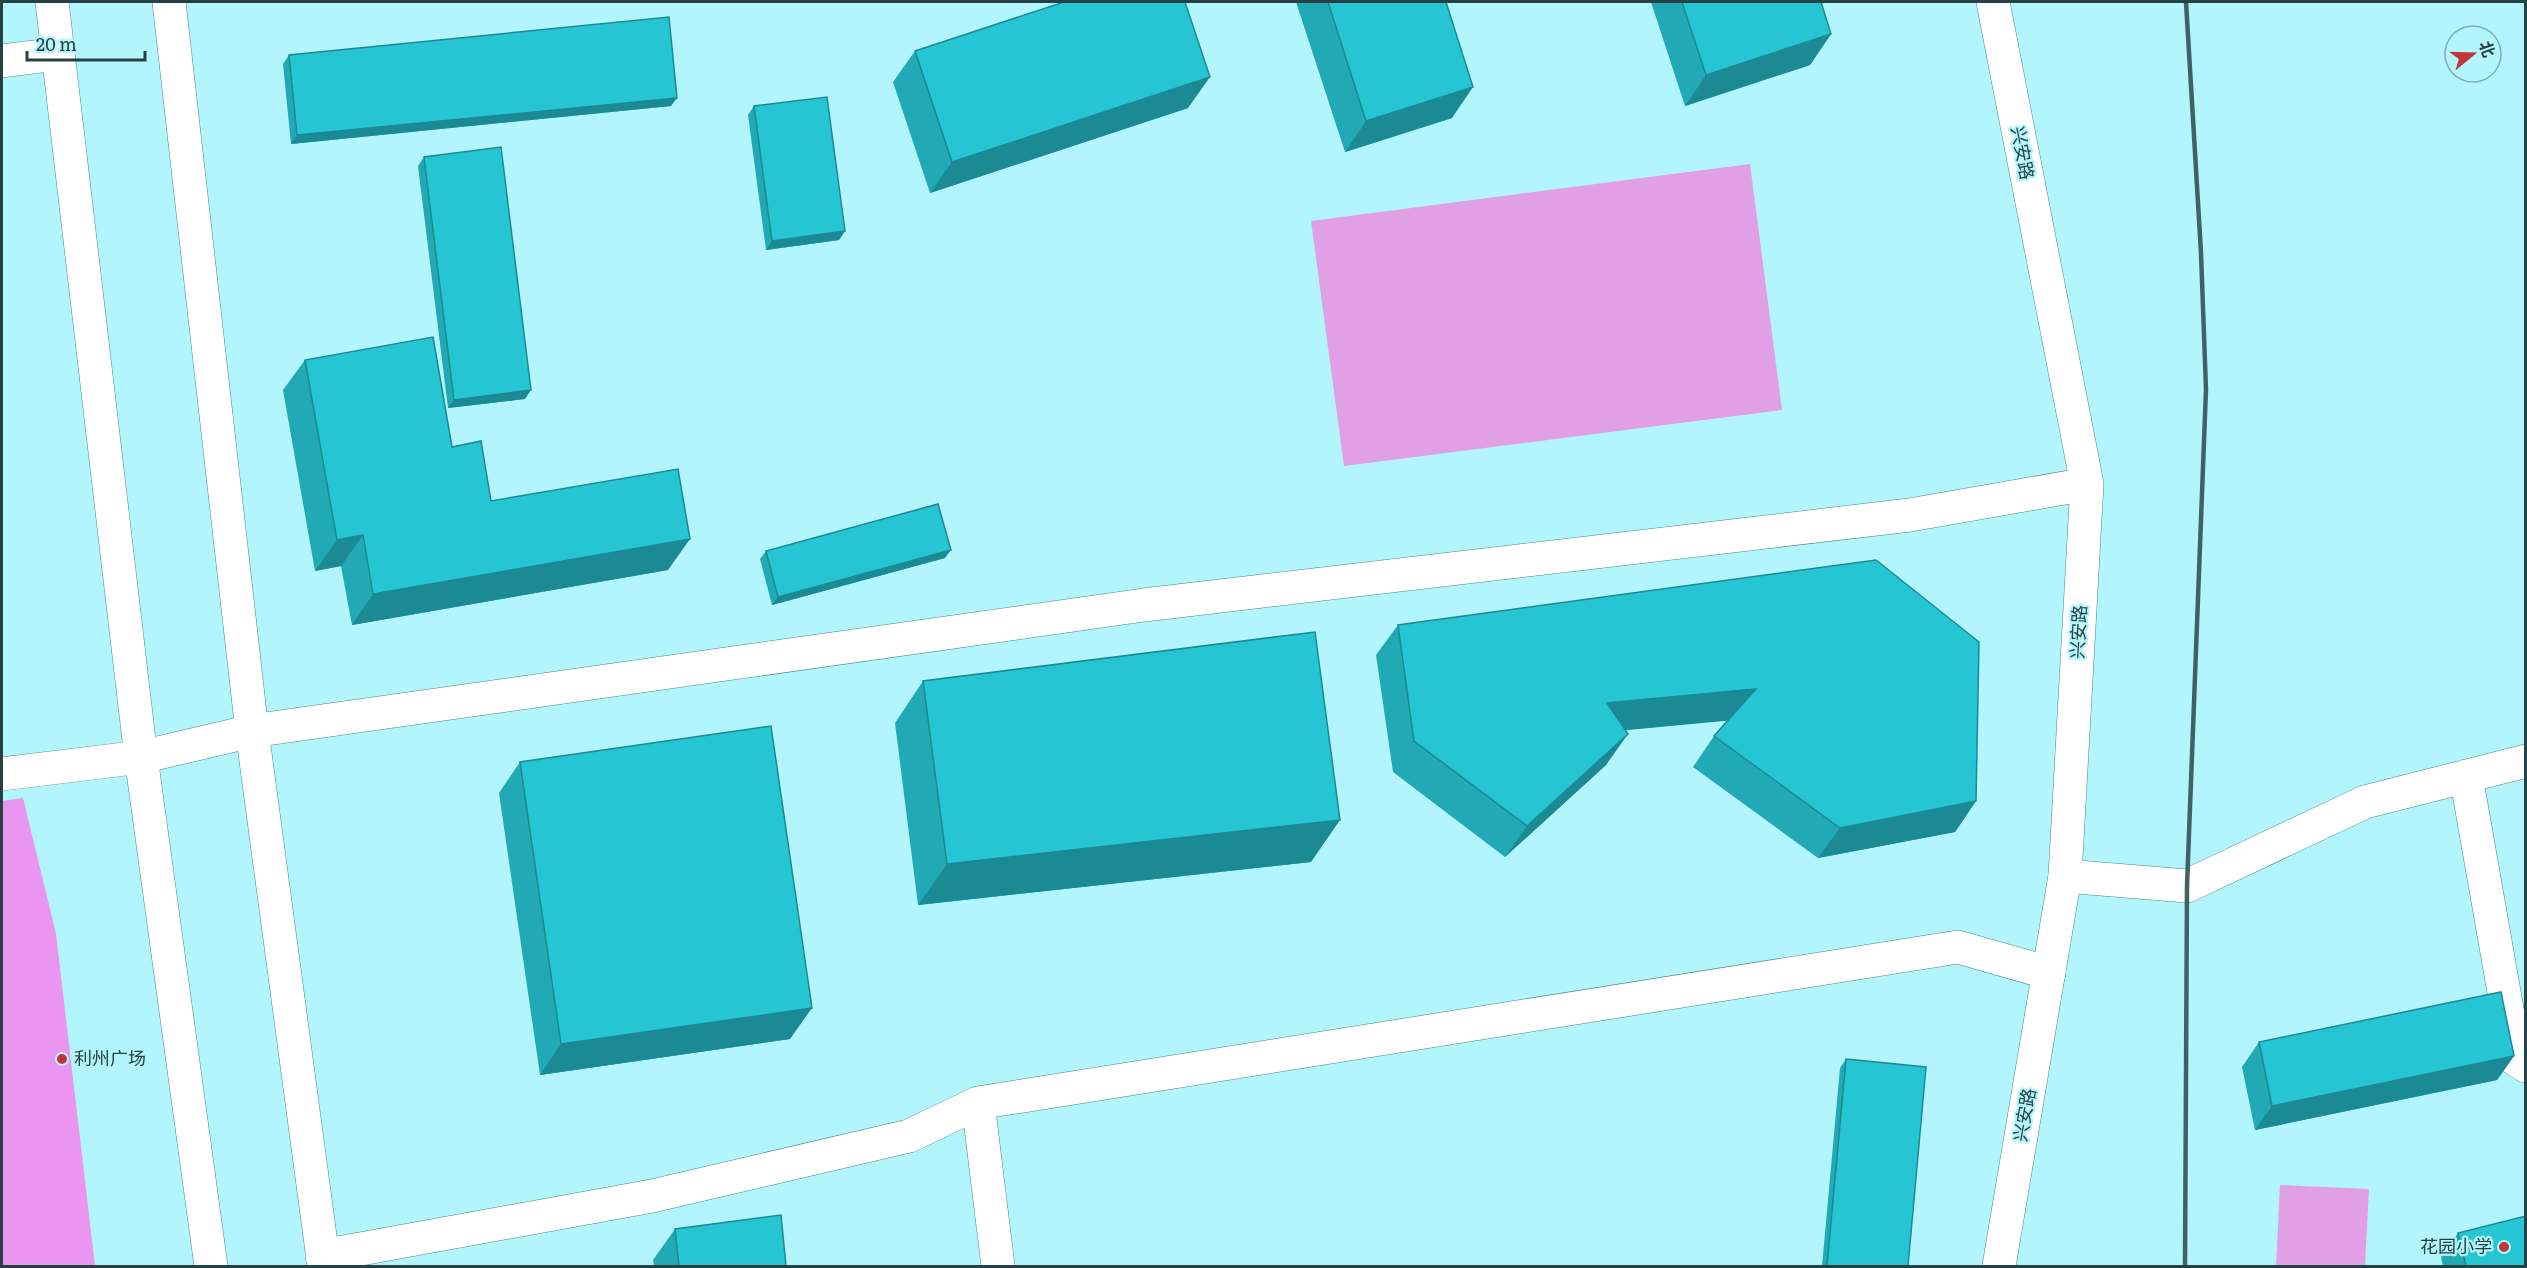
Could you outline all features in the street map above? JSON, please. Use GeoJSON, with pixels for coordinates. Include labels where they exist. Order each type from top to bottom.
{"type":"FeatureCollection","features":[{"type":"Feature","properties":{"kind":"main road"},"geometry":{"type":"LineString","coordinates":[[52,2],[141,758],[211,1266]]}},
{"type":"Feature","properties":{"kind":"main road"},"geometry":{"type":"LineString","coordinates":[[169,2],[252,731],[323,1262],[652,1196],[909,1136],[978,1103],[1958,947],[2049,973]]}},
{"type":"Feature","properties":{"kind":"main road","name":"兴安路"},"geometry":{"type":"LineString","coordinates":[[1993,2],[2086,484],[2066,876],[2000,1266]]}},
{"type":"Feature","properties":{"kind":"main road"},"geometry":{"type":"LineString","coordinates":[[2,60],[58,54]]}},
{"type":"Feature","properties":{"kind":"main road"},"geometry":{"type":"LineString","coordinates":[[2,774],[141,758],[252,731],[1144,605],[1911,515],[2086,484]]}},
{"type":"Feature","properties":{"kind":"main road"},"geometry":{"type":"LineString","coordinates":[[2066,876],[2187,886],[2365,802],[2526,761]]}},
{"type":"Feature","properties":{"kind":"main road"},"geometry":{"type":"LineString","coordinates":[[2466,776],[2516,1060],[2526,1066]]}},
{"type":"Feature","properties":{"kind":"main road"},"geometry":{"type":"LineString","coordinates":[[978,1103],[998,1266]]}},
{"type":"Feature","properties":{"kind":"shaded area"},"geometry":{"type":"Polygon","coordinates":[[[1750,164],[1782,410],[1344,466],[1311,221],[1750,164]]]}},
{"type":"Feature","properties":{"kind":"shaded area"},"geometry":{"type":"Polygon","coordinates":[[[23,798],[56,934],[95,1266],[2,1266],[2,801],[23,798]]]}},
{"type":"Feature","properties":{"kind":"shaded area"},"geometry":{"type":"Polygon","coordinates":[[[2280,1185],[2369,1189],[2365,1266],[2276,1266],[2280,1185]]]}},
{"type":"Feature","properties":{"kind":"building"},"geometry":{"type":"Polygon","coordinates":[[[1064,2],[1185,2],[1210,77],[952,162],[915,51],[1064,2]]]}},
{"type":"Feature","properties":{"kind":"building"},"geometry":{"type":"Polygon","coordinates":[[[1328,2],[1446,2],[1473,87],[1366,121],[1328,2]]]}},
{"type":"Feature","properties":{"kind":"building"},"geometry":{"type":"Polygon","coordinates":[[[1682,2],[1821,2],[1831,34],[1706,75],[1682,2]]]}},
{"type":"Feature","properties":{"kind":"building"},"geometry":{"type":"Polygon","coordinates":[[[669,17],[677,98],[297,135],[289,55],[669,17]]]}},
{"type":"Feature","properties":{"kind":"building"},"geometry":{"type":"Polygon","coordinates":[[[827,97],[845,231],[772,241],[754,106],[827,97]]]}},
{"type":"Feature","properties":{"kind":"building"},"geometry":{"type":"Polygon","coordinates":[[[501,147],[531,390],[454,400],[424,157],[501,147]]]}},
{"type":"Feature","properties":{"kind":"building"},"geometry":{"type":"Polygon","coordinates":[[[433,337],[452,447],[481,441],[491,501],[678,469],[690,539],[373,594],[363,535],[337,540],[305,360],[433,337]]]}},
{"type":"Feature","properties":{"kind":"building"},"geometry":{"type":"Polygon","coordinates":[[[938,504],[951,550],[778,597],[766,551],[938,504]]]}},
{"type":"Feature","properties":{"kind":"building"},"geometry":{"type":"Polygon","coordinates":[[[1876,560],[1979,642],[1976,801],[1840,828],[1714,736],[1756,689],[1607,703],[1628,734],[1527,826],[1414,741],[1398,625],[1876,560]]]}},
{"type":"Feature","properties":{"kind":"building"},"geometry":{"type":"Polygon","coordinates":[[[1315,632],[1340,820],[947,864],[923,681],[1315,632]]]}},
{"type":"Feature","properties":{"kind":"building"},"geometry":{"type":"Polygon","coordinates":[[[771,726],[812,1008],[561,1044],[520,762],[771,726]]]}},
{"type":"Feature","properties":{"kind":"building"},"geometry":{"type":"Polygon","coordinates":[[[2501,992],[2514,1056],[2272,1106],[2259,1042],[2501,992]]]}},
{"type":"Feature","properties":{"kind":"building"},"geometry":{"type":"Polygon","coordinates":[[[1846,1059],[1926,1067],[1908,1266],[1827,1266],[1846,1059]]]}},
{"type":"Feature","properties":{"kind":"building"},"geometry":{"type":"Polygon","coordinates":[[[781,1215],[786,1266],[679,1266],[675,1229],[781,1215]]]}},
{"type":"Feature","properties":{"kind":"building"},"geometry":{"type":"Polygon","coordinates":[[[2526,1216],[2526,1266],[2466,1266],[2458,1233],[2526,1216]]]}},
{"type":"Feature","properties":{"kind":"railway"},"geometry":{"type":"LineString","coordinates":[[2185,1266],[2187,886],[2206,389],[2201,253],[2186,2]]}},
{"type":"Feature","properties":{"kind":"place","name":"利州广场"},"geometry":{"type":"Point","coordinates":[62,1059]}},
{"type":"Feature","properties":{"kind":"place","name":"花园小学"},"geometry":{"type":"Point","coordinates":[2504,1247]}}]}
